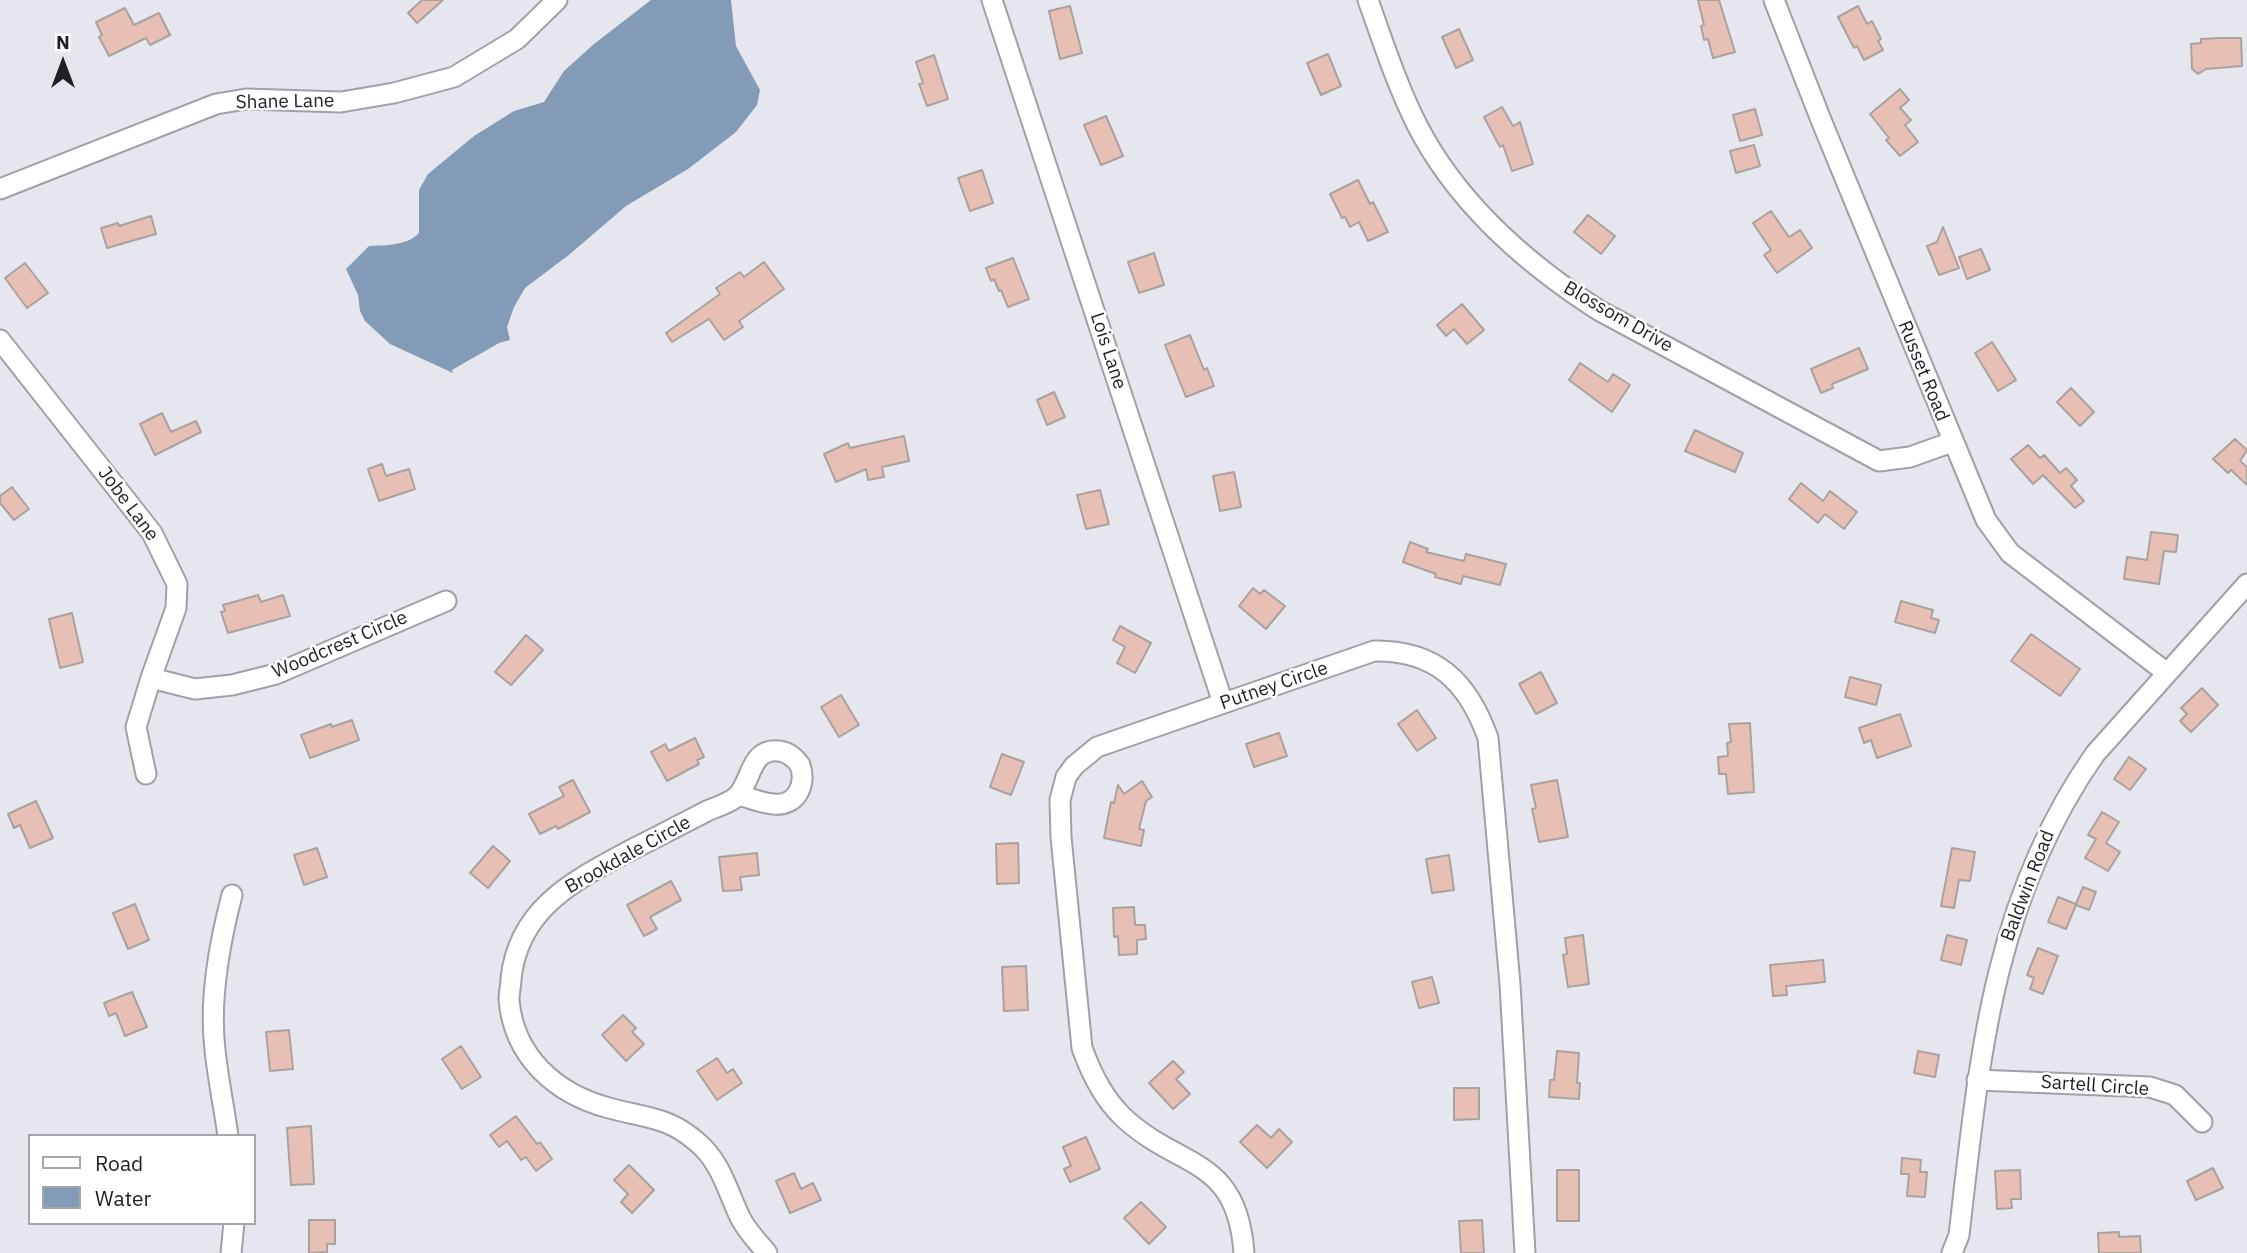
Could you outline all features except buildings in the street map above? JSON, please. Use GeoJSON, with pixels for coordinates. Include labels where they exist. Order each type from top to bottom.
{"type":"FeatureCollection","features":[{"type":"Feature","properties":{"kind":"street","name":"Shane Lane"},"geometry":{"type":"LineString","coordinates":[[0,189],[216,104],[246,99],[341,102],[394,93],[454,77],[516,39],[557,0]]}},
{"type":"Feature","properties":{"kind":"street","name":"Lois Lane"},"geometry":{"type":"LineString","coordinates":[[992,0],[1223,703]]}},
{"type":"Feature","properties":{"kind":"street","name":"Blossom Drive"},"geometry":{"type":"LineString","coordinates":[[1368,0],[1396,78],[1432,150],[1488,221],[1566,289],[1600,311],[1879,461],[1910,457],[1952,442]]}},
{"type":"Feature","properties":{"kind":"street","name":"Russet Road"},"geometry":{"type":"LineString","coordinates":[[1774,0],[1986,520],[2010,553],[2167,673]]}},
{"type":"Feature","properties":{"kind":"street","name":"Jobe Lane"},"geometry":{"type":"LineString","coordinates":[[0,340],[152,533],[177,584],[176,608],[136,726],[146,774]]}},
{"type":"Feature","properties":{"kind":"street","name":"Baldwin Road"},"geometry":{"type":"LineString","coordinates":[[1952,1253],[1959,1235],[1977,1080],[1997,974],[2040,847],[2072,787],[2095,754],[2247,584]]}},
{"type":"Feature","properties":{"kind":"street","name":"Woodcrest Circle"},"geometry":{"type":"LineString","coordinates":[[151,678],[195,689],[232,685],[276,674],[446,601]]}},
{"type":"Feature","properties":{"kind":"street","name":"Putney Circle"},"geometry":{"type":"LineString","coordinates":[[1244,1253],[1243,1235],[1236,1209],[1224,1187],[1208,1170],[1145,1135],[1122,1116],[1091,1075],[1082,1048],[1059,819],[1060,800],[1066,777],[1074,766],[1097,747],[1374,651],[1394,651],[1429,661],[1447,672],[1474,705],[1488,738],[1510,984],[1525,1253]]}},
{"type":"Feature","properties":{"kind":"street","name":"Brookdale Circle"},"geometry":{"type":"LineString","coordinates":[[739,795],[589,873],[558,893],[530,922],[513,959],[509,999],[518,1039],[540,1071],[572,1095],[609,1108],[649,1115],[675,1125],[699,1143],[718,1166],[739,1216],[767,1253]]}},
{"type":"Feature","properties":{"kind":"street"},"geometry":{"type":"LineString","coordinates":[[228,1134],[215,1050],[214,1002],[221,938],[232,895]]}},
{"type":"Feature","properties":{"kind":"street","name":"Sartell Circle"},"geometry":{"type":"LineString","coordinates":[[1977,1080],[2150,1087],[2175,1095],[2202,1122]]}},
{"type":"Feature","properties":{"kind":"street"},"geometry":{"type":"LineString","coordinates":[[231,1253],[234,1225]]}},
{"type":"Feature","properties":{"kind":"water"},"geometry":{"type":"Polygon","coordinates":[[[651,0],[731,0],[736,46],[760,90],[757,105],[736,132],[688,169],[626,206],[525,288],[507,327],[510,340],[499,343],[452,370],[453,373],[390,344],[365,321],[360,311],[358,295],[346,269],[369,246],[402,243],[419,233],[419,190],[428,174],[474,136],[514,111],[544,102],[564,71],[651,0]]]}}]}
